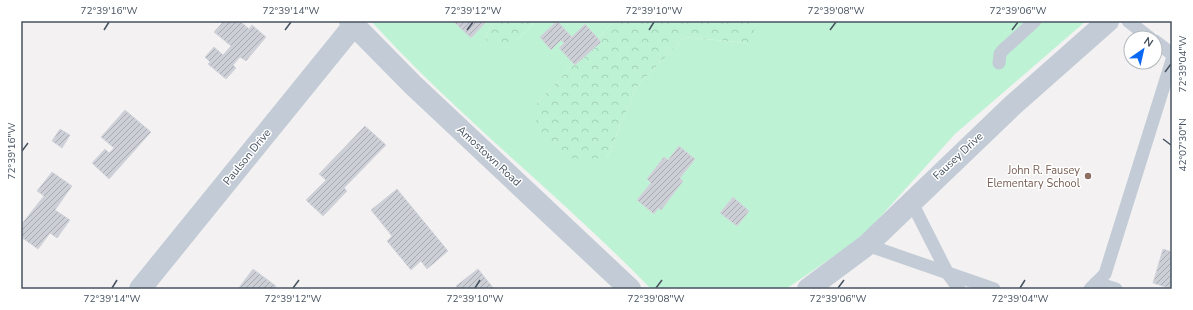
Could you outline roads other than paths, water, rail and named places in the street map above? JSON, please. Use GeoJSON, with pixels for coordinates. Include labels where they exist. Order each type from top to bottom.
{"type":"FeatureCollection","features":[{"type":"Feature","properties":{"kind":"street","name":"Fausey Drive"},"geometry":{"type":"LineString","coordinates":[[808,289],[867,245],[911,200],[1013,105],[1108,21]]}},
{"type":"Feature","properties":{"kind":"street","name":"Paulson Drive"},"geometry":{"type":"LineString","coordinates":[[140,289],[352,23]]}},
{"type":"Feature","properties":{"kind":"street","name":"Amostown Road"},"geometry":{"type":"LineString","coordinates":[[352,23],[418,90],[630,289]]}},
{"type":"Feature","properties":{"kind":"lane"},"geometry":{"type":"LineString","coordinates":[[999,63],[1000,54],[1003,50],[1036,21]]}},
{"type":"Feature","properties":{"kind":"lane"},"geometry":{"type":"LineString","coordinates":[[1128,21],[1140,30]]}},
{"type":"Feature","properties":{"kind":"lane"},"geometry":{"type":"LineString","coordinates":[[1163,48],[1172,54]]}},
{"type":"Feature","properties":{"kind":"lane"},"geometry":{"type":"LineString","coordinates":[[1093,286],[1105,274],[1172,60]]}},
{"type":"Feature","properties":{"kind":"lane"},"geometry":{"type":"LineString","coordinates":[[911,200],[948,274],[959,289]]}},
{"type":"Feature","properties":{"kind":"lane"},"geometry":{"type":"LineString","coordinates":[[867,245],[994,289]]}},
{"type":"Feature","properties":{"kind":"lane"},"geometry":{"type":"LineString","coordinates":[[1093,286],[1116,289]]}},
{"type":"Feature","properties":{"kind":"place","name":"John R. Fausey Elementary School"},"geometry":{"type":"Point","coordinates":[1088,176]}}]}
